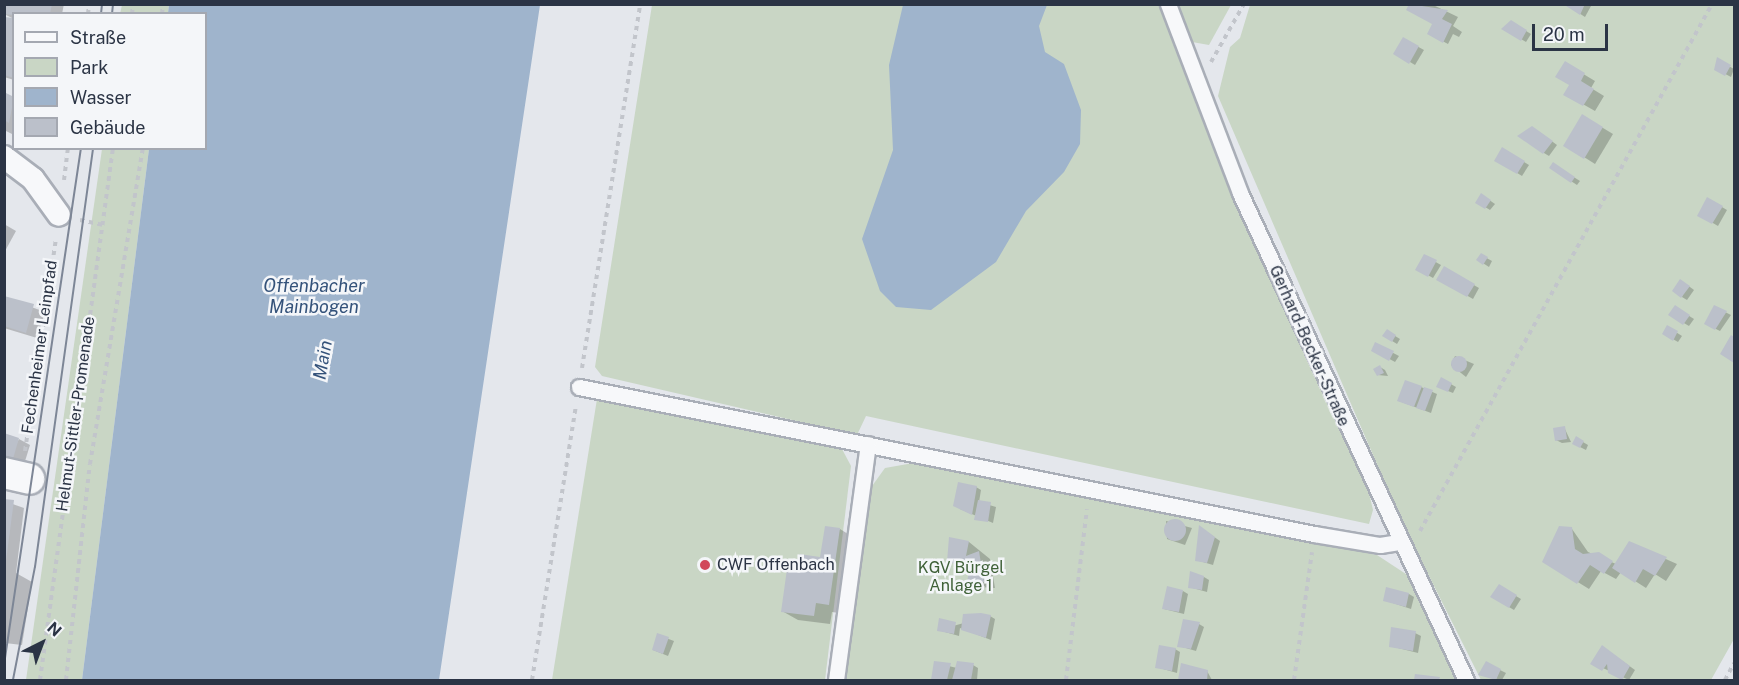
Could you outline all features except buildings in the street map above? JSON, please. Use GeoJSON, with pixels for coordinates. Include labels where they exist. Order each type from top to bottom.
{"type":"FeatureCollection","features":[{"type":"Feature","properties":{"kind":"street"},"geometry":{"type":"LineString","coordinates":[[4,157],[33,179],[59,215]]}},
{"type":"Feature","properties":{"kind":"lane","name":"Gerhard-Becker-Straße"},"geometry":{"type":"LineString","coordinates":[[1168,4],[1240,193],[1399,542],[1466,681]]}},
{"type":"Feature","properties":{"kind":"lane"},"geometry":{"type":"LineString","coordinates":[[579,387],[1090,487],[1314,534],[1380,545],[1399,542]]}},
{"type":"Feature","properties":{"kind":"lane"},"geometry":{"type":"LineString","coordinates":[[836,681],[868,444]]}},
{"type":"Feature","properties":{"kind":"path"},"geometry":{"type":"LineString","coordinates":[[532,681],[640,4]]}},
{"type":"Feature","properties":{"kind":"path"},"geometry":{"type":"LineString","coordinates":[[1195,76],[1210,64],[1244,4]]}},
{"type":"Feature","properties":{"kind":"path"},"geometry":{"type":"LineString","coordinates":[[1399,542],[1415,540],[1712,4]]}},
{"type":"Feature","properties":{"kind":"path","name":"Helmut-Sittler-Promenade"},"geometry":{"type":"LineString","coordinates":[[40,681],[114,150]]}},
{"type":"Feature","properties":{"kind":"path"},"geometry":{"type":"LineString","coordinates":[[66,681],[90,464],[143,150]]}},
{"type":"Feature","properties":{"kind":"path","name":"Fechenheimer Leinpfad"},"geometry":{"type":"LineString","coordinates":[[17,476],[25,452],[59,215]]}},
{"type":"Feature","properties":{"kind":"path"},"geometry":{"type":"LineString","coordinates":[[1066,681],[1090,487]]}},
{"type":"Feature","properties":{"kind":"path"},"geometry":{"type":"LineString","coordinates":[[1294,681],[1314,534]]}},
{"type":"Feature","properties":{"kind":"path"},"geometry":{"type":"LineString","coordinates":[[1725,681],[1734,663]]}},
{"type":"Feature","properties":{"kind":"green space"},"geometry":{"type":"Polygon","coordinates":[[[1178,4],[1231,5],[1209,45],[1192,42],[1178,4]]]}},
{"type":"Feature","properties":{"kind":"green space"},"geometry":{"type":"Polygon","coordinates":[[[122,5],[169,5],[168,12],[120,12],[122,5]]]}},
{"type":"Feature","properties":{"kind":"green space"},"geometry":{"type":"Polygon","coordinates":[[[652,5],[1162,5],[1228,179],[1369,493],[1373,510],[1369,524],[866,416],[857,435],[602,376],[595,367],[652,5]]]}},
{"type":"Feature","properties":{"kind":"green space"},"geometry":{"type":"Polygon","coordinates":[[[1250,5],[1734,5],[1734,639],[1711,680],[1481,680],[1402,522],[1218,96],[1230,47],[1240,38],[1250,5]]]}},
{"type":"Feature","properties":{"kind":"green space"},"geometry":{"type":"Polygon","coordinates":[[[102,150],[149,150],[82,680],[26,680],[102,150]]]}},
{"type":"Feature","properties":{"kind":"green space","name":"CWF Offenbach"},"geometry":{"type":"Polygon","coordinates":[[[597,399],[842,449],[851,466],[825,680],[552,680],[597,399]]]}},
{"type":"Feature","properties":{"kind":"green space","name":"KGV Bürgel Anlage 1"},"geometry":{"type":"Polygon","coordinates":[[[919,462],[1377,555],[1409,576],[1457,680],[843,680],[867,493],[885,468],[919,462]]]}},
{"type":"Feature","properties":{"kind":"water","name":"Offenbacher Mainbogen"},"geometry":{"type":"Polygon","coordinates":[[[169,5],[540,5],[439,680],[82,680],[149,150],[207,150],[207,12],[168,12],[169,5]]]}},
{"type":"Feature","properties":{"kind":"water"},"geometry":{"type":"Polygon","coordinates":[[[903,5],[1047,5],[1039,26],[1045,52],[1064,64],[1081,110],[1080,144],[1064,172],[1026,211],[996,262],[931,310],[896,307],[880,291],[862,239],[893,150],[889,65],[903,5]]]}},
{"type":"Feature","properties":{"kind":"tram line"},"geometry":{"type":"LineString","coordinates":[[101,12],[102,4]]}},
{"type":"Feature","properties":{"kind":"tram line"},"geometry":{"type":"LineString","coordinates":[[112,12],[113,4]]}},
{"type":"Feature","properties":{"kind":"tram line"},"geometry":{"type":"LineString","coordinates":[[4,665],[81,150]]}},
{"type":"Feature","properties":{"kind":"tram line"},"geometry":{"type":"LineString","coordinates":[[13,680],[35,567],[93,150]]}},
{"type":"Feature","properties":{"kind":"place","name":"CWF Offenbach"},"geometry":{"type":"Point","coordinates":[705,565]}},
{"type":"Feature","properties":{"kind":"water label","name":"Main"},"geometry":{"type":"Point","coordinates":[323,360]}}]}
